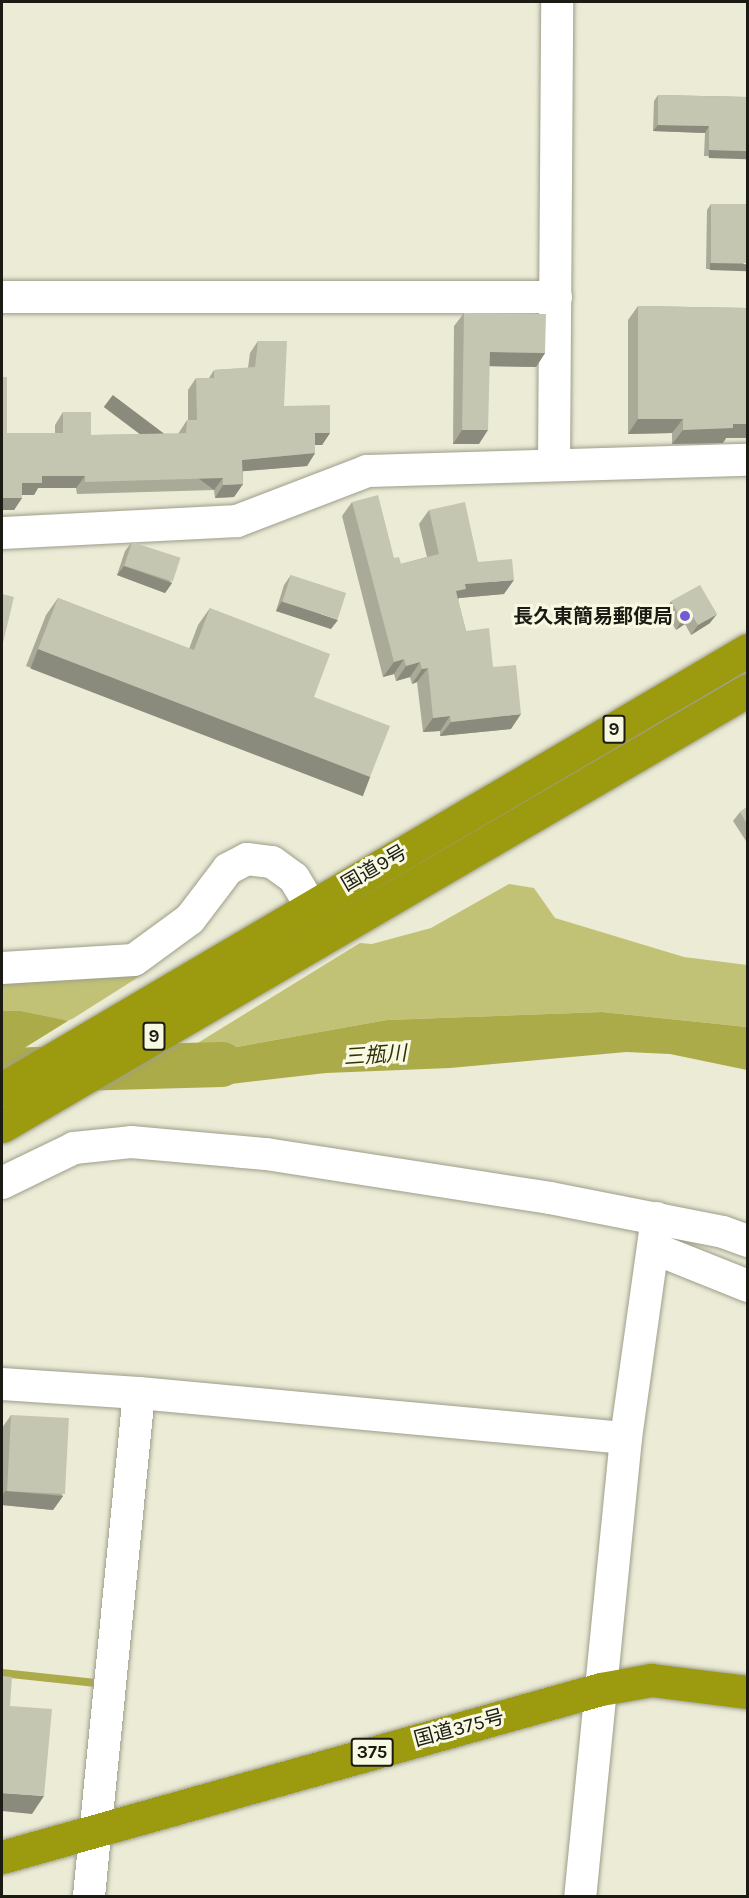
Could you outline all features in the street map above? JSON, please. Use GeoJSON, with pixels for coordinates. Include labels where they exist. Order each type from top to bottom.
{"type":"FeatureCollection","features":[{"type":"Feature","properties":{"kind":"highway","name":"国道9号"},"geometry":{"type":"LineString","coordinates":[[2,1089],[310,905],[480,808],[747,650]]}},
{"type":"Feature","properties":{"kind":"highway","name":"国道9号"},"geometry":{"type":"LineString","coordinates":[[2,1126],[306,946],[747,690]]}},
{"type":"Feature","properties":{"kind":"highway","name":"国道375号"},"geometry":{"type":"LineString","coordinates":[[2,1857],[602,1689],[651,1680],[747,1692]]}},
{"type":"Feature","properties":{"kind":"street"},"geometry":{"type":"LineString","coordinates":[[554,465],[557,2]]}},
{"type":"Feature","properties":{"kind":"street"},"geometry":{"type":"LineString","coordinates":[[2,297],[556,297]]}},
{"type":"Feature","properties":{"kind":"street"},"geometry":{"type":"LineString","coordinates":[[2,533],[237,521],[367,471],[747,460]]}},
{"type":"Feature","properties":{"kind":"street"},"geometry":{"type":"LineString","coordinates":[[2,968],[134,960],[190,919],[228,869],[247,859],[272,862],[294,878],[310,905]]}},
{"type":"Feature","properties":{"kind":"street"},"geometry":{"type":"LineString","coordinates":[[2,1183],[74,1148],[131,1142],[266,1154],[655,1233],[747,1241]]}},
{"type":"Feature","properties":{"kind":"street"},"geometry":{"type":"LineString","coordinates":[[655,1233],[747,1286]]}},
{"type":"Feature","properties":{"kind":"street"},"geometry":{"type":"LineString","coordinates":[[580,1896],[626,1438],[655,1233]]}},
{"type":"Feature","properties":{"kind":"street"},"geometry":{"type":"LineString","coordinates":[[2,1384],[139,1393],[626,1438]]}},
{"type":"Feature","properties":{"kind":"street"},"geometry":{"type":"LineString","coordinates":[[89,1896],[139,1393]]}},
{"type":"Feature","properties":{"kind":"green space"},"geometry":{"type":"Polygon","coordinates":[[[509,884],[534,888],[555,918],[684,957],[747,965],[747,1027],[602,1012],[387,1020],[203,1053],[183,1052],[360,943],[372,944],[431,928],[509,884]]]}},
{"type":"Feature","properties":{"kind":"green space"},"geometry":{"type":"Polygon","coordinates":[[[148,971],[69,1021],[2,1011],[2,979],[148,971]]]}},
{"type":"Feature","properties":{"kind":"water"},"geometry":{"type":"Polygon","coordinates":[[[2,1011],[20,1011],[69,1021],[2,1062],[2,1011]]]}},
{"type":"Feature","properties":{"kind":"water"},"geometry":{"type":"Polygon","coordinates":[[[602,1012],[747,1027],[747,1070],[670,1054],[626,1052],[450,1068],[326,1073],[205,1087],[130,1085],[183,1052],[203,1053],[387,1020],[602,1012]]]}},
{"type":"Feature","properties":{"kind":"pier"},"geometry":{"type":"Polygon","coordinates":[[[71,1019],[70,1024],[2,1065],[2,1062],[71,1019]]]}},
{"type":"Feature","properties":{"kind":"building"},"geometry":{"type":"Polygon","coordinates":[[[658,95],[747,97],[747,151],[709,150],[709,126],[658,125],[658,95]]]}},
{"type":"Feature","properties":{"kind":"building"},"geometry":{"type":"Polygon","coordinates":[[[711,204],[747,204],[747,263],[711,263],[711,204]]]}},
{"type":"Feature","properties":{"kind":"building"},"geometry":{"type":"Polygon","coordinates":[[[638,306],[747,308],[747,424],[733,424],[733,428],[683,430],[683,419],[638,419],[638,306]]]}},
{"type":"Feature","properties":{"kind":"building"},"geometry":{"type":"Polygon","coordinates":[[[464,313],[546,314],[545,353],[490,352],[488,430],[462,430],[464,313]]]}},
{"type":"Feature","properties":{"kind":"building"},"geometry":{"type":"Polygon","coordinates":[[[258,341],[287,341],[284,406],[330,405],[330,433],[315,433],[315,453],[242,460],[243,484],[223,485],[223,478],[85,482],[85,476],[42,476],[42,483],[22,483],[22,498],[2,498],[2,377],[7,377],[7,433],[63,433],[63,412],[91,412],[91,435],[186,433],[187,420],[197,420],[196,378],[214,378],[214,370],[255,367],[258,341]]]}},
{"type":"Feature","properties":{"kind":"building"},"geometry":{"type":"Polygon","coordinates":[[[378,495],[394,558],[399,557],[401,564],[439,554],[429,510],[465,502],[478,562],[512,559],[514,580],[465,584],[466,589],[456,591],[466,631],[489,628],[493,667],[516,665],[521,714],[451,722],[450,716],[433,718],[428,668],[422,669],[420,662],[406,666],[404,659],[394,662],[352,502],[378,495]]]}},
{"type":"Feature","properties":{"kind":"building"},"geometry":{"type":"Polygon","coordinates":[[[132,542],[181,558],[173,582],[124,566],[132,542]]]}},
{"type":"Feature","properties":{"kind":"building"},"geometry":{"type":"Polygon","coordinates":[[[291,575],[346,593],[338,620],[282,602],[291,575]]]}},
{"type":"Feature","properties":{"kind":"building"},"geometry":{"type":"Polygon","coordinates":[[[700,585],[717,614],[698,625],[692,615],[682,620],[671,601],[700,585]]]}},
{"type":"Feature","properties":{"kind":"building"},"geometry":{"type":"Polygon","coordinates":[[[2,594],[14,597],[2,647],[2,594]]]}},
{"type":"Feature","properties":{"kind":"building"},"geometry":{"type":"Polygon","coordinates":[[[58,598],[194,650],[210,608],[330,654],[314,697],[390,726],[370,777],[38,649],[58,598]]]}},
{"type":"Feature","properties":{"kind":"building"},"geometry":{"type":"Polygon","coordinates":[[[747,807],[747,824],[740,812],[747,807]]]}},
{"type":"Feature","properties":{"kind":"building"},"geometry":{"type":"Polygon","coordinates":[[[11,1415],[69,1418],[65,1494],[7,1491],[11,1415]]]}},
{"type":"Feature","properties":{"kind":"building"},"geometry":{"type":"Polygon","coordinates":[[[2,1676],[12,1677],[10,1706],[52,1709],[44,1796],[2,1793],[2,1676]]]}},
{"type":"Feature","properties":{"kind":"waterway","name":"三瓶川"},"geometry":{"type":"LineString","coordinates":[[2,1070],[221,1064]]}},
{"type":"Feature","properties":{"kind":"waterway"},"geometry":{"type":"LineString","coordinates":[[2,1673],[95,1683]]}},
{"type":"Feature","properties":{"kind":"place","name":"長久東簡易郵便局"},"geometry":{"type":"Point","coordinates":[685,616]}}]}
